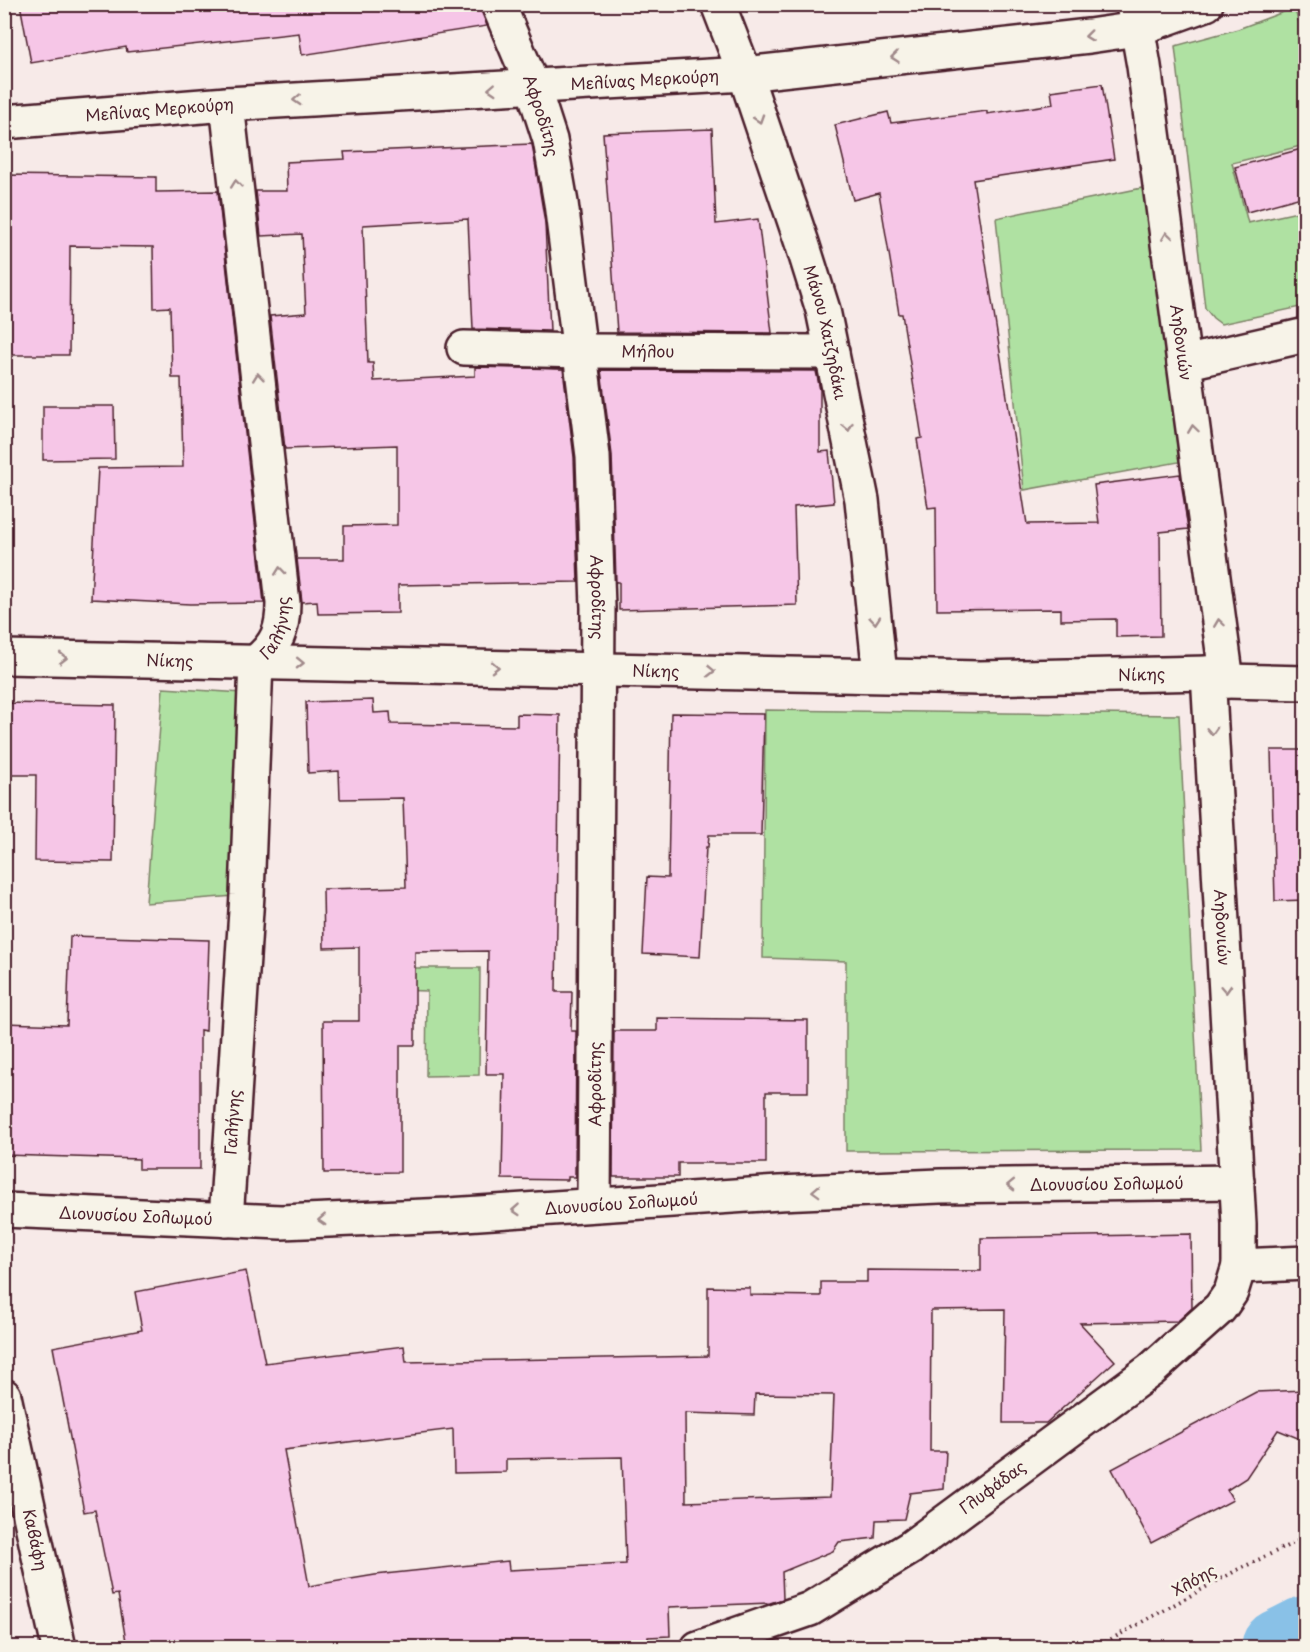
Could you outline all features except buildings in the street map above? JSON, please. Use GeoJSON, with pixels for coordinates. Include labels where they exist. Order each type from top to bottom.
{"type":"FeatureCollection","features":[{"type":"Feature","properties":{"kind":"street","name":"Αφροδίτης"},"geometry":{"type":"LineString","coordinates":[[498,4],[533,87],[550,140],[593,456],[597,525],[594,1204]]}},
{"type":"Feature","properties":{"kind":"street","name":"Μάνου Χατζηδάκι"},"geometry":{"type":"LineString","coordinates":[[718,4],[745,74],[822,310],[862,500],[880,675]]}},
{"type":"Feature","properties":{"kind":"street","name":"Μελίνας Μερκούρη"},"geometry":{"type":"LineString","coordinates":[[4,122],[227,104],[745,74],[1089,36],[1135,16],[1206,4]]}},
{"type":"Feature","properties":{"kind":"street","name":"Αηδονιών"},"geometry":{"type":"LineString","coordinates":[[1135,16],[1184,363],[1218,677],[1239,1266]]}},
{"type":"Feature","properties":{"kind":"street","name":"Γαλήνης"},"geometry":{"type":"LineString","coordinates":[[226,1220],[247,896],[256,662],[270,651],[278,636],[283,620],[284,603],[227,104]]}},
{"type":"Feature","properties":{"kind":"street"},"geometry":{"type":"LineString","coordinates":[[1184,363],[1305,335]]}},
{"type":"Feature","properties":{"kind":"street","name":"Μήλου"},"geometry":{"type":"LineString","coordinates":[[464,348],[832,352]]}},
{"type":"Feature","properties":{"kind":"street","name":"Νίκης"},"geometry":{"type":"LineString","coordinates":[[4,657],[980,678],[1218,677],[1305,683]]}},
{"type":"Feature","properties":{"kind":"street","name":"Διονυσίου Σολωμού"},"geometry":{"type":"LineString","coordinates":[[4,1210],[281,1222],[449,1215],[779,1193],[940,1186],[1237,1182]]}},
{"type":"Feature","properties":{"kind":"street"},"geometry":{"type":"LineString","coordinates":[[1239,1266],[1305,1263]]}},
{"type":"Feature","properties":{"kind":"street","name":"Γλυφάδας"},"geometry":{"type":"LineString","coordinates":[[698,1647],[810,1609],[910,1548],[1151,1370],[1220,1308],[1231,1292],[1239,1266]]}},
{"type":"Feature","properties":{"kind":"street","name":"Καβάφη"},"geometry":{"type":"LineString","coordinates":[[4,1396],[58,1647]]}},
{"type":"Feature","properties":{"kind":"path","name":"Χλόης"},"geometry":{"type":"LineString","coordinates":[[1095,1647],[1237,1570],[1305,1537]]}},
{"type":"Feature","properties":{"kind":"green space"},"geometry":{"type":"Polygon","coordinates":[[[1294,8],[1305,40],[1305,145],[1232,163],[1248,223],[1297,212],[1305,223],[1305,306],[1221,324],[1205,308],[1175,46],[1238,29],[1294,8]]]}},
{"type":"Feature","properties":{"kind":"green space"},"geometry":{"type":"Polygon","coordinates":[[[1147,187],[1179,462],[1024,490],[996,218],[1147,187]]]}},
{"type":"Feature","properties":{"kind":"green space"},"geometry":{"type":"Polygon","coordinates":[[[163,688],[243,693],[247,895],[146,903],[163,688]]]}},
{"type":"Feature","properties":{"kind":"green space"},"geometry":{"type":"Polygon","coordinates":[[[765,710],[1179,715],[1201,1150],[846,1151],[846,961],[763,958],[765,710]]]}},
{"type":"Feature","properties":{"kind":"green space"},"geometry":{"type":"Polygon","coordinates":[[[395,968],[480,968],[479,1075],[426,1076],[427,991],[395,990],[395,968]]]}},
{"type":"Feature","properties":{"kind":"waterway"},"geometry":{"type":"LineString","coordinates":[[1280,1648],[1306,1635]]}}]}
